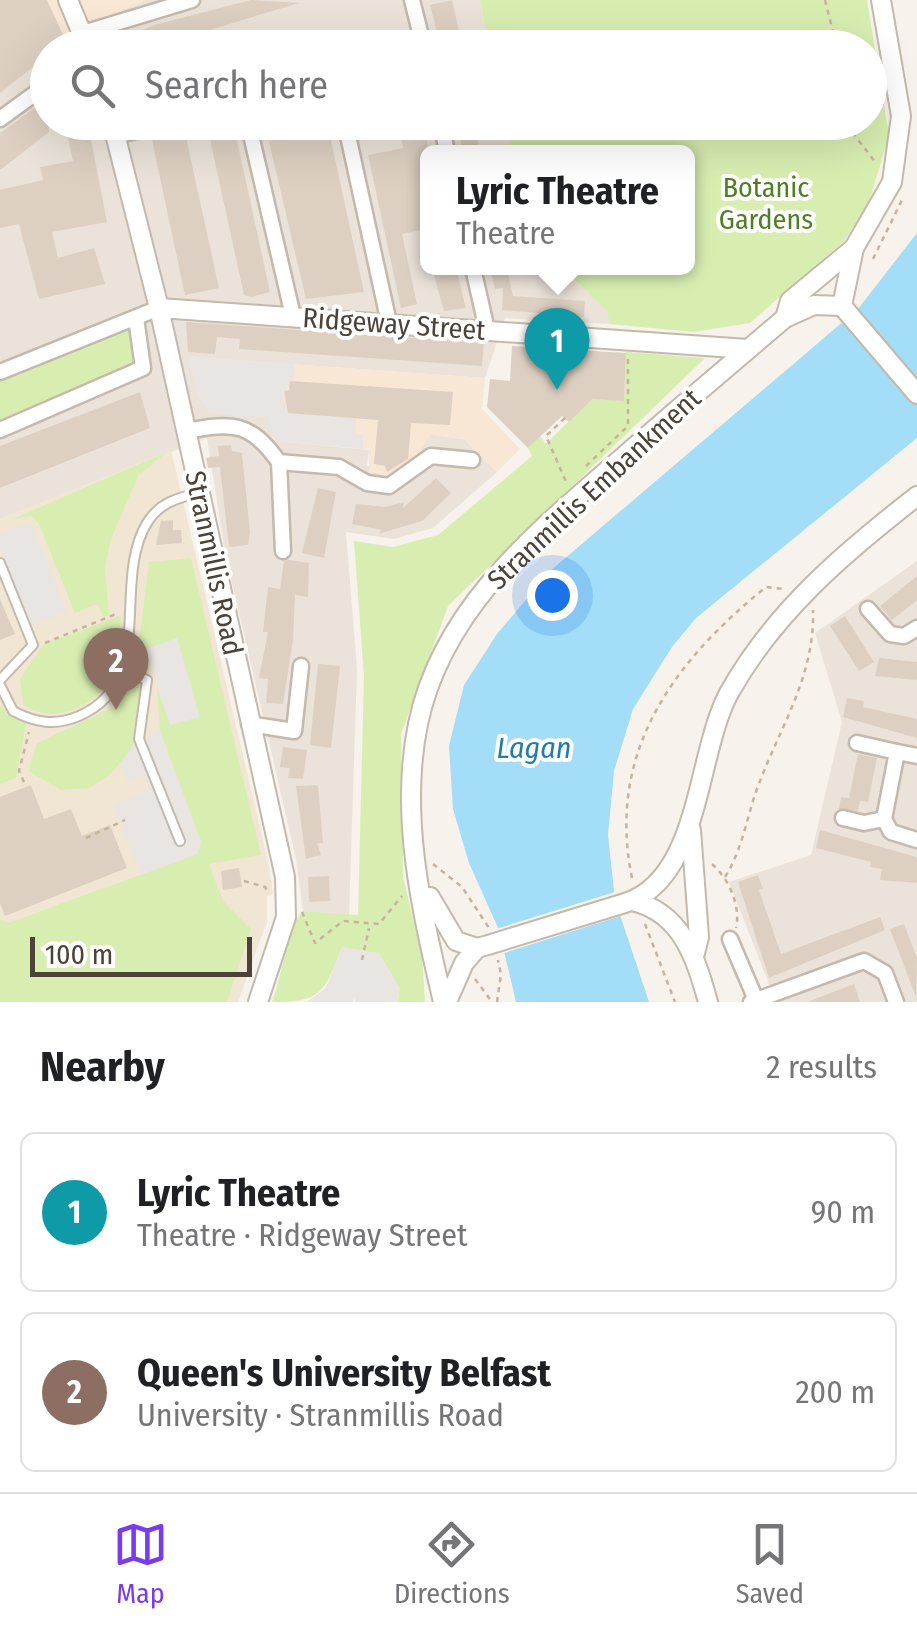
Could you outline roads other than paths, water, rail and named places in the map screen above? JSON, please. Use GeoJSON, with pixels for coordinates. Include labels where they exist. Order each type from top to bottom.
{"type":"FeatureCollection","features":[{"type":"Feature","properties":{"kind":"street"},"geometry":{"type":"LineString","coordinates":[[68,0],[82,30]]}},
{"type":"Feature","properties":{"kind":"street"},"geometry":{"type":"LineString","coordinates":[[112,30],[192,0]]}},
{"type":"Feature","properties":{"kind":"street"},"geometry":{"type":"LineString","coordinates":[[412,0],[420,30]]}},
{"type":"Feature","properties":{"kind":"street","name":"Stranmillis Embankment"},"geometry":{"type":"LineString","coordinates":[[881,0],[887,30]]}},
{"type":"Feature","properties":{"kind":"street","name":"Stranmillis Embankment"},"geometry":{"type":"LineString","coordinates":[[785,318],[790,301],[854,248],[885,201],[899,153],[899,92],[887,31]]}},
{"type":"Feature","properties":{"kind":"street"},"geometry":{"type":"LineString","coordinates":[[0,119],[30,97]]}},
{"type":"Feature","properties":{"kind":"street","name":"Stranmillis Road"},"geometry":{"type":"LineString","coordinates":[[117,140],[159,308],[248,724],[285,877],[282,936],[258,1002]]}},
{"type":"Feature","properties":{"kind":"street"},"geometry":{"type":"LineString","coordinates":[[252,140],[293,316]]}},
{"type":"Feature","properties":{"kind":"street"},"geometry":{"type":"LineString","coordinates":[[349,140],[389,324]]}},
{"type":"Feature","properties":{"kind":"street","name":"Stranmillis Embankment"},"geometry":{"type":"LineString","coordinates":[[445,1002],[411,797],[418,721],[452,633],[502,568],[574,500],[785,318],[814,304],[845,309],[854,248]]}},
{"type":"Feature","properties":{"kind":"street"},"geometry":{"type":"LineString","coordinates":[[475,275],[488,330]]}},
{"type":"Feature","properties":{"kind":"street"},"geometry":{"type":"LineString","coordinates":[[0,372],[159,308]]}},
{"type":"Feature","properties":{"kind":"street","name":"Ridgeway Street"},"geometry":{"type":"LineString","coordinates":[[159,308],[748,349]]}},
{"type":"Feature","properties":{"kind":"street"},"geometry":{"type":"LineString","coordinates":[[845,309],[917,394]]}},
{"type":"Feature","properties":{"kind":"street"},"geometry":{"type":"LineString","coordinates":[[0,430],[143,368],[145,354],[136,318]]}},
{"type":"Feature","properties":{"kind":"street"},"geometry":{"type":"LineString","coordinates":[[186,431],[215,425],[247,429],[280,462],[339,467],[368,482],[390,486],[431,456],[472,460]]}},
{"type":"Feature","properties":{"kind":"street"},"geometry":{"type":"LineString","coordinates":[[280,462],[283,550]]}},
{"type":"Feature","properties":{"kind":"street"},"geometry":{"type":"LineString","coordinates":[[489,947],[633,901],[660,881],[690,822],[707,746],[728,695],[756,651],[810,586],[917,496]]}},
{"type":"Feature","properties":{"kind":"street"},"geometry":{"type":"LineString","coordinates":[[868,609],[890,634],[904,636],[916,632]]}},
{"type":"Feature","properties":{"kind":"street"},"geometry":{"type":"LineString","coordinates":[[248,724],[294,731],[301,666]]}},
{"type":"Feature","properties":{"kind":"street"},"geometry":{"type":"LineString","coordinates":[[857,743],[917,756]]}},
{"type":"Feature","properties":{"kind":"street"},"geometry":{"type":"LineString","coordinates":[[898,752],[884,819],[892,832],[917,840]]}},
{"type":"Feature","properties":{"kind":"street"},"geometry":{"type":"LineString","coordinates":[[843,818],[864,823],[884,819]]}},
{"type":"Feature","properties":{"kind":"street"},"geometry":{"type":"LineString","coordinates":[[690,822],[699,937],[695,953]]}},
{"type":"Feature","properties":{"kind":"street","name":"Stranmillis Embankment"},"geometry":{"type":"LineString","coordinates":[[421,854],[448,933],[462,944],[489,947]]}},
{"type":"Feature","properties":{"kind":"street"},"geometry":{"type":"LineString","coordinates":[[633,901],[663,914],[695,953],[708,1002]]}},
{"type":"Feature","properties":{"kind":"street"},"geometry":{"type":"LineString","coordinates":[[730,939],[746,967],[753,1001],[864,962],[885,973],[896,1002]]}},
{"type":"Feature","properties":{"kind":"street","name":"Stranmillis Embankment"},"geometry":{"type":"LineString","coordinates":[[445,1002],[464,963],[489,947]]}},
{"type":"Feature","properties":{"kind":"lane"},"geometry":{"type":"LineString","coordinates":[[0,563],[32,648],[0,683],[13,711],[32,720],[66,721],[91,710],[106,697],[122,670],[134,569],[145,526],[172,500],[198,493]]}},
{"type":"Feature","properties":{"kind":"lane"},"geometry":{"type":"LineString","coordinates":[[122,670],[147,680],[138,739],[180,840]]}},
{"type":"Feature","properties":{"kind":"water","name":"Lagan"},"geometry":{"type":"Polygon","coordinates":[[[917,233],[917,438],[696,618],[672,647],[633,709],[614,771],[608,835],[615,900],[649,1002],[516,1002],[499,930],[469,863],[453,809],[449,746],[464,685],[497,634],[550,571],[858,309],[917,233]]]}},
{"type":"Feature","properties":{"kind":"place","name":"Lyric Theatre"},"geometry":{"type":"Point","coordinates":[557,390]}},
{"type":"Feature","properties":{"kind":"place","name":"Queen's University Belfast"},"geometry":{"type":"Point","coordinates":[116,710]}},
{"type":"Feature","properties":{"kind":"park label","name":"Botanic Gardens"},"geometry":{"type":"Point","coordinates":[766,203]}}]}
